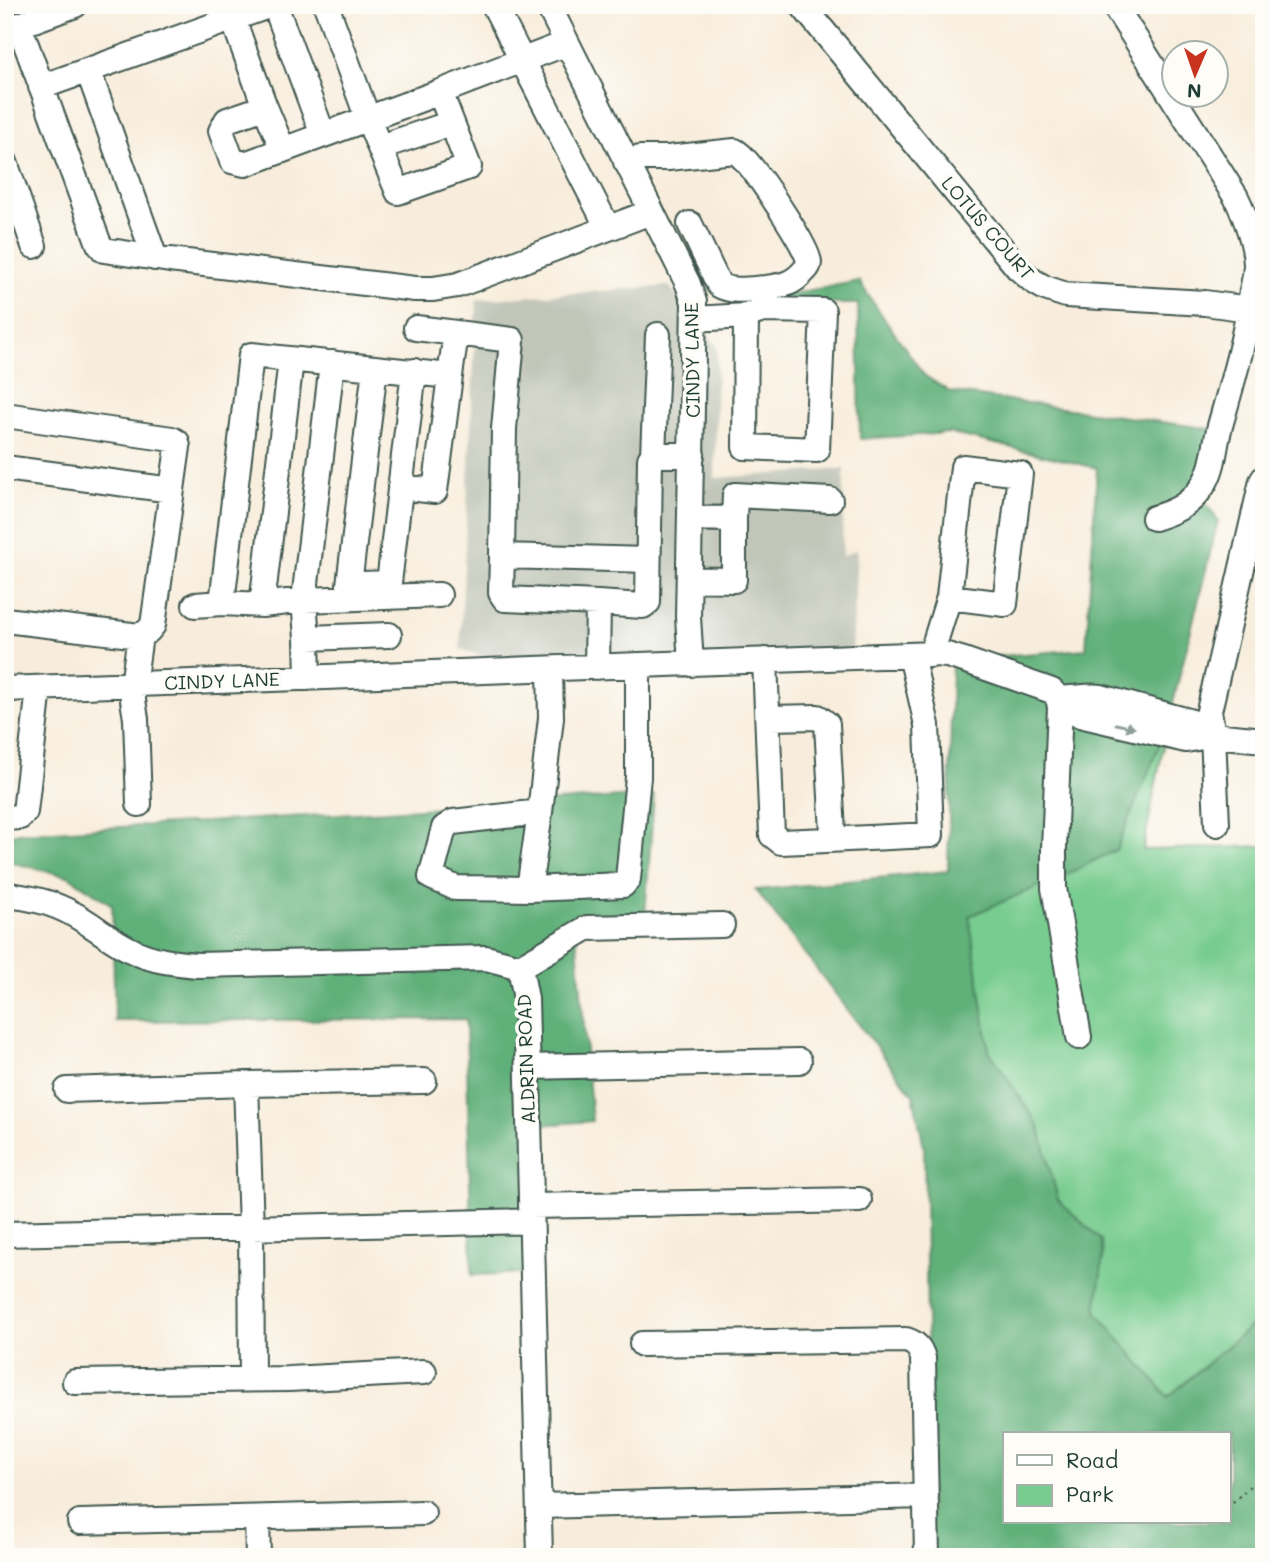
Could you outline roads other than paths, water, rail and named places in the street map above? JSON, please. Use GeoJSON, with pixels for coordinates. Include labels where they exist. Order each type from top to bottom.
{"type":"FeatureCollection","features":[{"type":"Feature","properties":{"kind":"street"},"geometry":{"type":"LineString","coordinates":[[75,5],[12,28],[41,87],[99,244],[104,250],[415,289],[433,289],[458,285],[652,212]]}},
{"type":"Feature","properties":{"kind":"street"},"geometry":{"type":"LineString","coordinates":[[41,87],[273,5],[323,135]]}},
{"type":"Feature","properties":{"kind":"street"},"geometry":{"type":"LineString","coordinates":[[326,5],[398,192],[469,167],[440,92]]}},
{"type":"Feature","properties":{"kind":"street"},"geometry":{"type":"LineString","coordinates":[[494,5],[608,228]]}},
{"type":"Feature","properties":{"kind":"street","name":"CINDY LANE"},"geometry":{"type":"LineString","coordinates":[[548,5],[688,284],[694,302],[688,617],[691,664]]}},
{"type":"Feature","properties":{"kind":"street","name":"LOTUS COURT"},"geometry":{"type":"LineString","coordinates":[[802,5],[1018,268],[1033,281],[1066,295],[1205,303],[1249,309]]}},
{"type":"Feature","properties":{"kind":"street"},"geometry":{"type":"LineString","coordinates":[[1114,5],[1236,197],[1252,241],[1256,265],[1241,354],[1210,472],[1189,502],[1173,512],[1154,518]]}},
{"type":"Feature","properties":{"kind":"street"},"geometry":{"type":"LineString","coordinates":[[233,19],[283,150]]}},
{"type":"Feature","properties":{"kind":"street"},"geometry":{"type":"LineString","coordinates":[[265,107],[227,120],[221,131],[232,161],[245,164],[567,43]]}},
{"type":"Feature","properties":{"kind":"street"},"geometry":{"type":"LineString","coordinates":[[88,70],[155,258]]}},
{"type":"Feature","properties":{"kind":"street"},"geometry":{"type":"LineString","coordinates":[[380,147],[452,123]]}},
{"type":"Feature","properties":{"kind":"street"},"geometry":{"type":"LineString","coordinates":[[626,162],[734,151],[741,155],[807,252],[810,260],[808,267],[794,282],[783,286],[740,290],[724,288],[719,285],[690,224]]}},
{"type":"Feature","properties":{"kind":"street"},"geometry":{"type":"LineString","coordinates":[[5,162],[10,193],[34,246]]}},
{"type":"Feature","properties":{"kind":"street"},"geometry":{"type":"LineString","coordinates":[[694,319],[746,316],[762,310],[823,311],[817,450],[745,447],[746,316]]}},
{"type":"Feature","properties":{"kind":"street"},"geometry":{"type":"LineString","coordinates":[[416,328],[512,340],[504,429],[501,593],[505,599],[642,606],[648,602],[650,459],[653,455],[658,335]]}},
{"type":"Feature","properties":{"kind":"street"},"geometry":{"type":"LineString","coordinates":[[400,487],[435,491],[456,333]]}},
{"type":"Feature","properties":{"kind":"street"},"geometry":{"type":"LineString","coordinates":[[222,604],[251,355],[450,376]]}},
{"type":"Feature","properties":{"kind":"street"},"geometry":{"type":"LineString","coordinates":[[262,605],[291,360]]}},
{"type":"Feature","properties":{"kind":"street"},"geometry":{"type":"LineString","coordinates":[[308,678],[304,593],[332,363]]}},
{"type":"Feature","properties":{"kind":"street"},"geometry":{"type":"LineString","coordinates":[[349,585],[375,368]]}},
{"type":"Feature","properties":{"kind":"street"},"geometry":{"type":"LineString","coordinates":[[195,605],[262,605],[304,593],[349,585],[389,583],[414,371]]}},
{"type":"Feature","properties":{"kind":"street"},"geometry":{"type":"LineString","coordinates":[[5,415],[172,439],[177,442],[178,447],[153,625],[148,631],[140,636],[5,620]]}},
{"type":"Feature","properties":{"kind":"street"},"geometry":{"type":"LineString","coordinates":[[653,455],[692,455]]}},
{"type":"Feature","properties":{"kind":"street"},"geometry":{"type":"LineString","coordinates":[[765,660],[772,835],[781,842],[931,835],[927,725],[921,655],[949,597],[963,467],[1020,474],[1004,604],[949,597]]}},
{"type":"Feature","properties":{"kind":"street"},"geometry":{"type":"LineString","coordinates":[[5,468],[172,490]]}},
{"type":"Feature","properties":{"kind":"street"},"geometry":{"type":"LineString","coordinates":[[1217,824],[1213,735],[1209,711],[1264,478]]}},
{"type":"Feature","properties":{"kind":"street"},"geometry":{"type":"LineString","coordinates":[[689,579],[734,580],[735,495],[830,500]]}},
{"type":"Feature","properties":{"kind":"street"},"geometry":{"type":"LineString","coordinates":[[690,518],[734,519]]}},
{"type":"Feature","properties":{"kind":"street"},"geometry":{"type":"LineString","coordinates":[[502,555],[648,560]]}},
{"type":"Feature","properties":{"kind":"street"},"geometry":{"type":"LineString","coordinates":[[304,593],[439,595]]}},
{"type":"Feature","properties":{"kind":"street"},"geometry":{"type":"LineString","coordinates":[[597,667],[598,603]]}},
{"type":"Feature","properties":{"kind":"street"},"geometry":{"type":"LineString","coordinates":[[307,638],[389,635]]}},
{"type":"Feature","properties":{"kind":"street"},"geometry":{"type":"LineString","coordinates":[[139,804],[133,684],[140,636]]}},
{"type":"Feature","properties":{"kind":"street","name":"CINDY LANE"},"geometry":{"type":"LineString","coordinates":[[5,689],[947,655],[1052,691],[1080,715],[1186,740],[1213,735],[1264,740]]}},
{"type":"Feature","properties":{"kind":"street"},"geometry":{"type":"LineString","coordinates":[[540,812],[453,822],[444,828],[431,877],[456,888],[529,889],[623,885],[628,879],[638,777],[638,666]]}},
{"type":"Feature","properties":{"kind":"street"},"geometry":{"type":"LineString","coordinates":[[529,889],[551,718],[550,669]]}},
{"type":"Feature","properties":{"kind":"street"},"geometry":{"type":"LineString","coordinates":[[5,818],[20,817],[25,811],[39,688]]}},
{"type":"Feature","properties":{"kind":"street"},"geometry":{"type":"LineString","coordinates":[[1061,701],[1054,888],[1079,1037]]}},
{"type":"Feature","properties":{"kind":"street"},"geometry":{"type":"LineString","coordinates":[[768,718],[818,717],[827,724],[833,833],[827,840]]}},
{"type":"Feature","properties":{"kind":"street","name":"ALDRIN ROAD"},"geometry":{"type":"LineString","coordinates":[[5,895],[36,899],[60,907],[131,951],[176,963],[197,965],[486,958],[520,967],[526,999],[540,1557]]}},
{"type":"Feature","properties":{"kind":"street"},"geometry":{"type":"LineString","coordinates":[[520,967],[587,928],[722,925]]}},
{"type":"Feature","properties":{"kind":"street"},"geometry":{"type":"LineString","coordinates":[[528,1067],[799,1060]]}},
{"type":"Feature","properties":{"kind":"street"},"geometry":{"type":"LineString","coordinates":[[67,1090],[424,1081]]}},
{"type":"Feature","properties":{"kind":"street"},"geometry":{"type":"LineString","coordinates":[[246,1084],[252,1378]]}},
{"type":"Feature","properties":{"kind":"street"},"geometry":{"type":"LineString","coordinates":[[5,1234],[251,1228],[531,1213],[859,1200]]}},
{"type":"Feature","properties":{"kind":"street"},"geometry":{"type":"LineString","coordinates":[[642,1344],[913,1342],[920,1349],[923,1358],[927,1557]]}},
{"type":"Feature","properties":{"kind":"street"},"geometry":{"type":"LineString","coordinates":[[75,1382],[289,1379],[424,1372]]}},
{"type":"Feature","properties":{"kind":"street"},"geometry":{"type":"LineString","coordinates":[[539,1506],[926,1496]]}},
{"type":"Feature","properties":{"kind":"street"},"geometry":{"type":"LineString","coordinates":[[80,1522],[423,1513]]}},
{"type":"Feature","properties":{"kind":"street"},"geometry":{"type":"LineString","coordinates":[[257,1518],[258,1557]]}}]}
